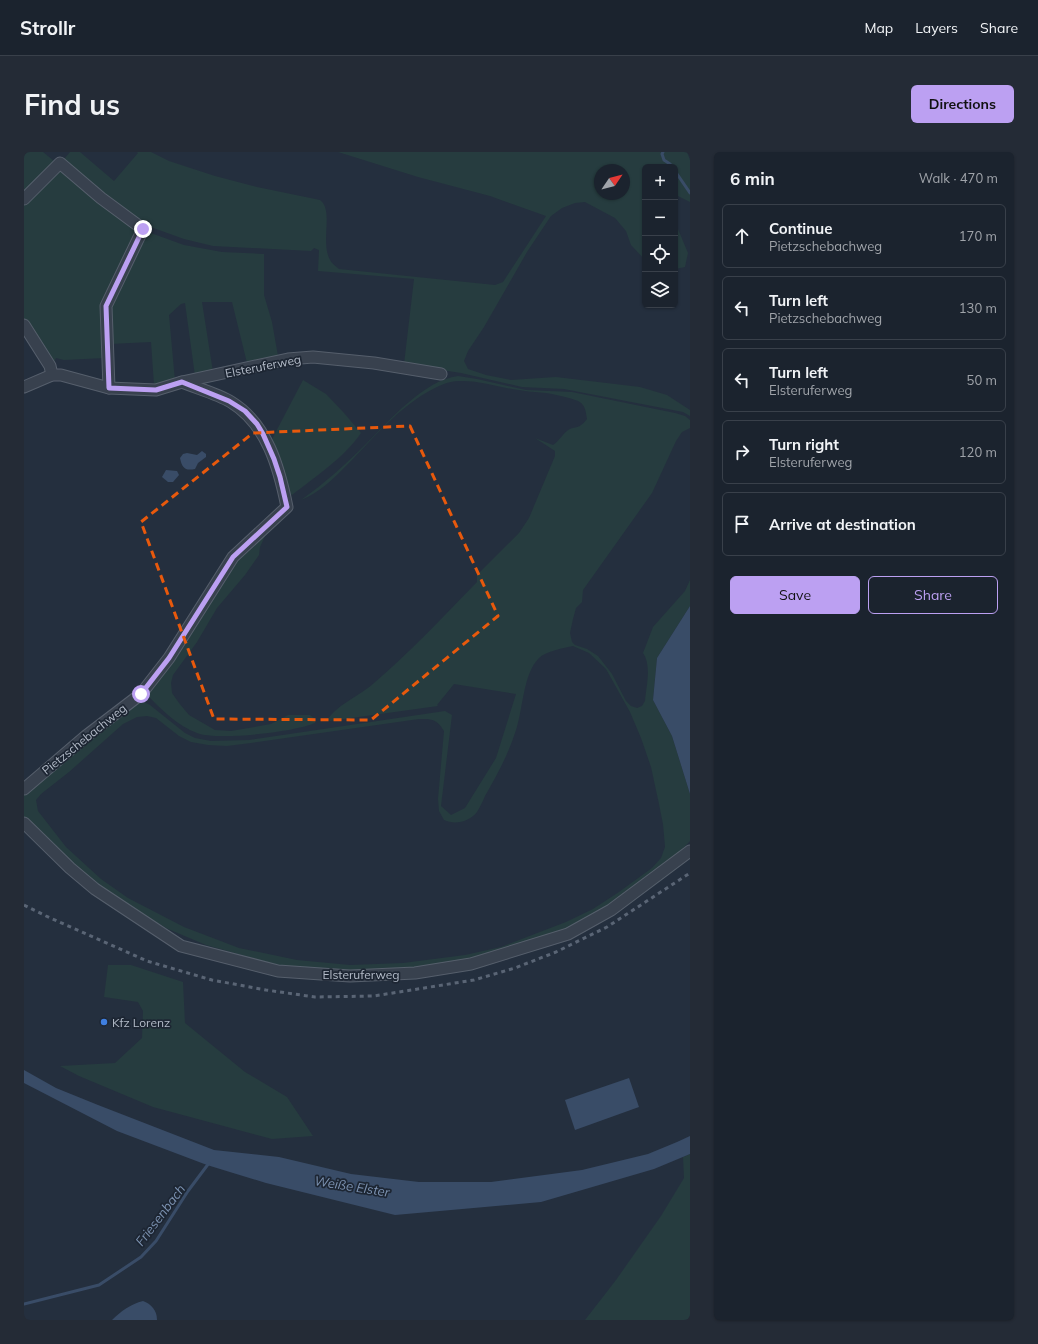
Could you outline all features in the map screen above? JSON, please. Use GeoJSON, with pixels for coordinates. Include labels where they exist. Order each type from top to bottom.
{"type":"FeatureCollection","features":[{"type":"Feature","properties":{"kind":"street"},"geometry":{"type":"LineString","coordinates":[[24,199],[60,163],[100,198],[143,229],[106,306],[109,388]]}},
{"type":"Feature","properties":{"kind":"street"},"geometry":{"type":"LineString","coordinates":[[24,325],[50,366],[52,375],[24,387]]}},
{"type":"Feature","properties":{"kind":"street","name":"Elsteruferweg"},"geometry":{"type":"LineString","coordinates":[[52,375],[109,388],[156,390],[182,382],[288,359],[313,357],[374,363],[441,374]]}},
{"type":"Feature","properties":{"kind":"street","name":"Pietzschebachweg"},"geometry":{"type":"LineString","coordinates":[[24,789],[92,732],[141,694],[169,658],[233,557],[287,507],[276,465],[263,434],[257,424],[245,411],[229,401],[182,382]]}},
{"type":"Feature","properties":{"kind":"street","name":"Elsteruferweg"},"geometry":{"type":"LineString","coordinates":[[24,822],[70,868],[95,889],[181,946],[278,971],[350,976],[414,973],[471,964],[568,934],[611,910],[690,851]]}},
{"type":"Feature","properties":{"kind":"highlighted area"},"geometry":{"type":"Polygon","coordinates":[[[410,426],[498,616],[371,720],[214,719],[141,522],[253,433],[410,426]]]}},
{"type":"Feature","properties":{"kind":"green space"},"geometry":{"type":"Polygon","coordinates":[[[24,152],[43,152],[54,161],[54,166],[24,197],[24,152]]]}},
{"type":"Feature","properties":{"kind":"green space"},"geometry":{"type":"Polygon","coordinates":[[[70,152],[80,152],[114,181],[138,153],[137,152],[151,152],[169,161],[215,176],[257,187],[320,200],[326,211],[327,253],[333,264],[339,269],[495,285],[503,282],[546,216],[490,196],[418,177],[338,152],[687,152],[690,160],[690,202],[678,196],[678,164],[642,164],[642,257],[631,245],[626,231],[615,218],[585,202],[575,203],[562,208],[551,216],[527,252],[484,327],[468,351],[464,361],[468,369],[486,375],[511,380],[556,377],[640,387],[667,395],[690,410],[690,416],[683,412],[564,389],[522,387],[461,373],[404,364],[414,279],[318,271],[319,250],[314,248],[311,251],[213,246],[184,239],[145,225],[109,200],[65,162],[65,158],[70,152]]]}},
{"type":"Feature","properties":{"kind":"green space"},"geometry":{"type":"Polygon","coordinates":[[[61,167],[134,225],[137,232],[110,288],[105,358],[64,360],[56,358],[52,366],[24,322],[24,204],[61,167]]]}},
{"type":"Feature","properties":{"kind":"green space"},"geometry":{"type":"Polygon","coordinates":[[[678,229],[688,253],[685,267],[678,268],[678,229]]]}},
{"type":"Feature","properties":{"kind":"green space"},"geometry":{"type":"Polygon","coordinates":[[[148,232],[184,245],[222,252],[264,254],[264,295],[272,322],[278,356],[247,363],[232,302],[202,302],[213,372],[195,376],[185,303],[181,304],[169,315],[175,381],[154,385],[151,342],[110,344],[109,303],[144,234],[148,232]]]}},
{"type":"Feature","properties":{"kind":"green space"},"geometry":{"type":"Polygon","coordinates":[[[458,376],[526,390],[572,392],[675,413],[685,416],[690,420],[690,428],[682,432],[676,441],[652,493],[583,590],[582,602],[576,608],[570,633],[572,642],[575,645],[587,649],[598,656],[612,674],[626,701],[631,706],[637,708],[642,706],[645,701],[648,677],[646,658],[643,653],[653,627],[685,591],[690,580],[690,606],[657,658],[653,700],[672,736],[690,794],[690,841],[673,859],[618,900],[570,928],[560,930],[475,959],[434,966],[359,973],[321,971],[274,964],[206,945],[168,929],[106,893],[72,865],[24,817],[24,793],[136,703],[142,701],[150,705],[185,733],[195,738],[211,741],[249,740],[445,711],[452,715],[441,806],[451,815],[465,808],[496,758],[516,694],[454,684],[437,705],[438,706],[329,721],[328,719],[337,709],[374,683],[414,646],[477,582],[477,575],[519,533],[529,518],[555,456],[555,451],[535,438],[553,445],[567,431],[581,425],[587,419],[582,404],[569,398],[549,393],[516,390],[472,381],[448,382],[420,396],[387,424],[320,490],[301,500],[343,466],[396,413],[420,393],[445,379],[458,376]],[[573,646],[550,652],[539,658],[530,673],[524,692],[516,730],[506,755],[477,812],[462,822],[448,822],[444,820],[439,811],[438,799],[444,731],[434,720],[424,719],[227,746],[191,742],[179,736],[156,718],[147,716],[137,717],[123,724],[69,772],[41,794],[36,800],[38,811],[66,847],[101,879],[128,898],[184,927],[239,948],[297,960],[350,965],[403,963],[465,955],[501,947],[566,922],[593,909],[652,868],[661,858],[665,847],[663,824],[651,767],[641,738],[630,712],[606,669],[589,653],[573,646]]]}},
{"type":"Feature","properties":{"kind":"green space"},"geometry":{"type":"Polygon","coordinates":[[[303,380],[326,394],[361,433],[347,450],[320,474],[292,495],[287,493],[270,443],[303,380]]]}},
{"type":"Feature","properties":{"kind":"green space"},"geometry":{"type":"Polygon","coordinates":[[[266,534],[260,547],[259,555],[245,575],[217,608],[197,642],[173,675],[171,683],[172,693],[189,715],[215,730],[231,731],[271,724],[288,715],[310,715],[315,719],[315,723],[274,732],[238,736],[207,735],[197,733],[183,726],[171,717],[148,696],[147,692],[241,554],[266,534]]]}},
{"type":"Feature","properties":{"kind":"green space"},"geometry":{"type":"Polygon","coordinates":[[[108,965],[131,965],[183,982],[185,1023],[245,1072],[287,1097],[313,1136],[272,1139],[153,1107],[79,1076],[60,1066],[115,1063],[142,1038],[143,1011],[138,1002],[104,997],[108,965]]]}},
{"type":"Feature","properties":{"kind":"green space"},"geometry":{"type":"Polygon","coordinates":[[[690,1154],[690,1320],[585,1320],[616,1280],[661,1216],[684,1178],[683,1157],[690,1154]]]}},
{"type":"Feature","properties":{"kind":"water"},"geometry":{"type":"Polygon","coordinates":[[[202,451],[206,454],[206,457],[198,463],[195,469],[189,470],[184,468],[180,458],[183,454],[187,453],[197,455],[202,451]]]}},
{"type":"Feature","properties":{"kind":"water"},"geometry":{"type":"Polygon","coordinates":[[[166,470],[177,471],[179,475],[173,482],[168,482],[162,477],[166,470]]]}},
{"type":"Feature","properties":{"kind":"water"},"geometry":{"type":"Polygon","coordinates":[[[690,606],[690,794],[672,736],[653,700],[657,658],[690,606]]]}},
{"type":"Feature","properties":{"kind":"water","name":"Weiße Elster"},"geometry":{"type":"Polygon","coordinates":[[[24,1070],[56,1088],[214,1150],[279,1157],[351,1174],[419,1182],[491,1182],[582,1170],[648,1154],[690,1136],[690,1154],[654,1169],[541,1202],[395,1215],[266,1183],[207,1165],[117,1131],[24,1083],[24,1070]]]}},
{"type":"Feature","properties":{"kind":"water"},"geometry":{"type":"Polygon","coordinates":[[[629,1078],[639,1107],[575,1130],[565,1100],[629,1078]]]}},
{"type":"Feature","properties":{"kind":"water"},"geometry":{"type":"Polygon","coordinates":[[[143,1301],[153,1308],[156,1313],[157,1320],[112,1320],[126,1308],[143,1301]]]}},
{"type":"Feature","properties":{"kind":"waterway"},"geometry":{"type":"LineString","coordinates":[[663,152],[662,154],[664,160],[670,164]]}},
{"type":"Feature","properties":{"kind":"waterway"},"geometry":{"type":"LineString","coordinates":[[678,175],[690,193]]}},
{"type":"Feature","properties":{"kind":"waterway","name":"Friesenbach"},"geometry":{"type":"LineString","coordinates":[[24,1304],[99,1285],[141,1257],[156,1241],[188,1191],[209,1163]]}},
{"type":"Feature","properties":{"kind":"railway"},"geometry":{"type":"LineString","coordinates":[[24,905],[147,961],[212,980],[315,997],[374,996],[474,980],[515,968],[556,952],[607,927],[690,873]]}},
{"type":"Feature","properties":{"kind":"place","name":"Kfz Lorenz"},"geometry":{"type":"Point","coordinates":[104,1022]}},
{"type":"Feature","properties":{"kind":"route"},"geometry":{"type":"LineString","coordinates":[[141,694],[169,658],[233,557],[287,507],[274,459],[257,424],[245,411],[229,401],[182,382],[156,390],[109,388],[106,306],[143,229]]}}]}
